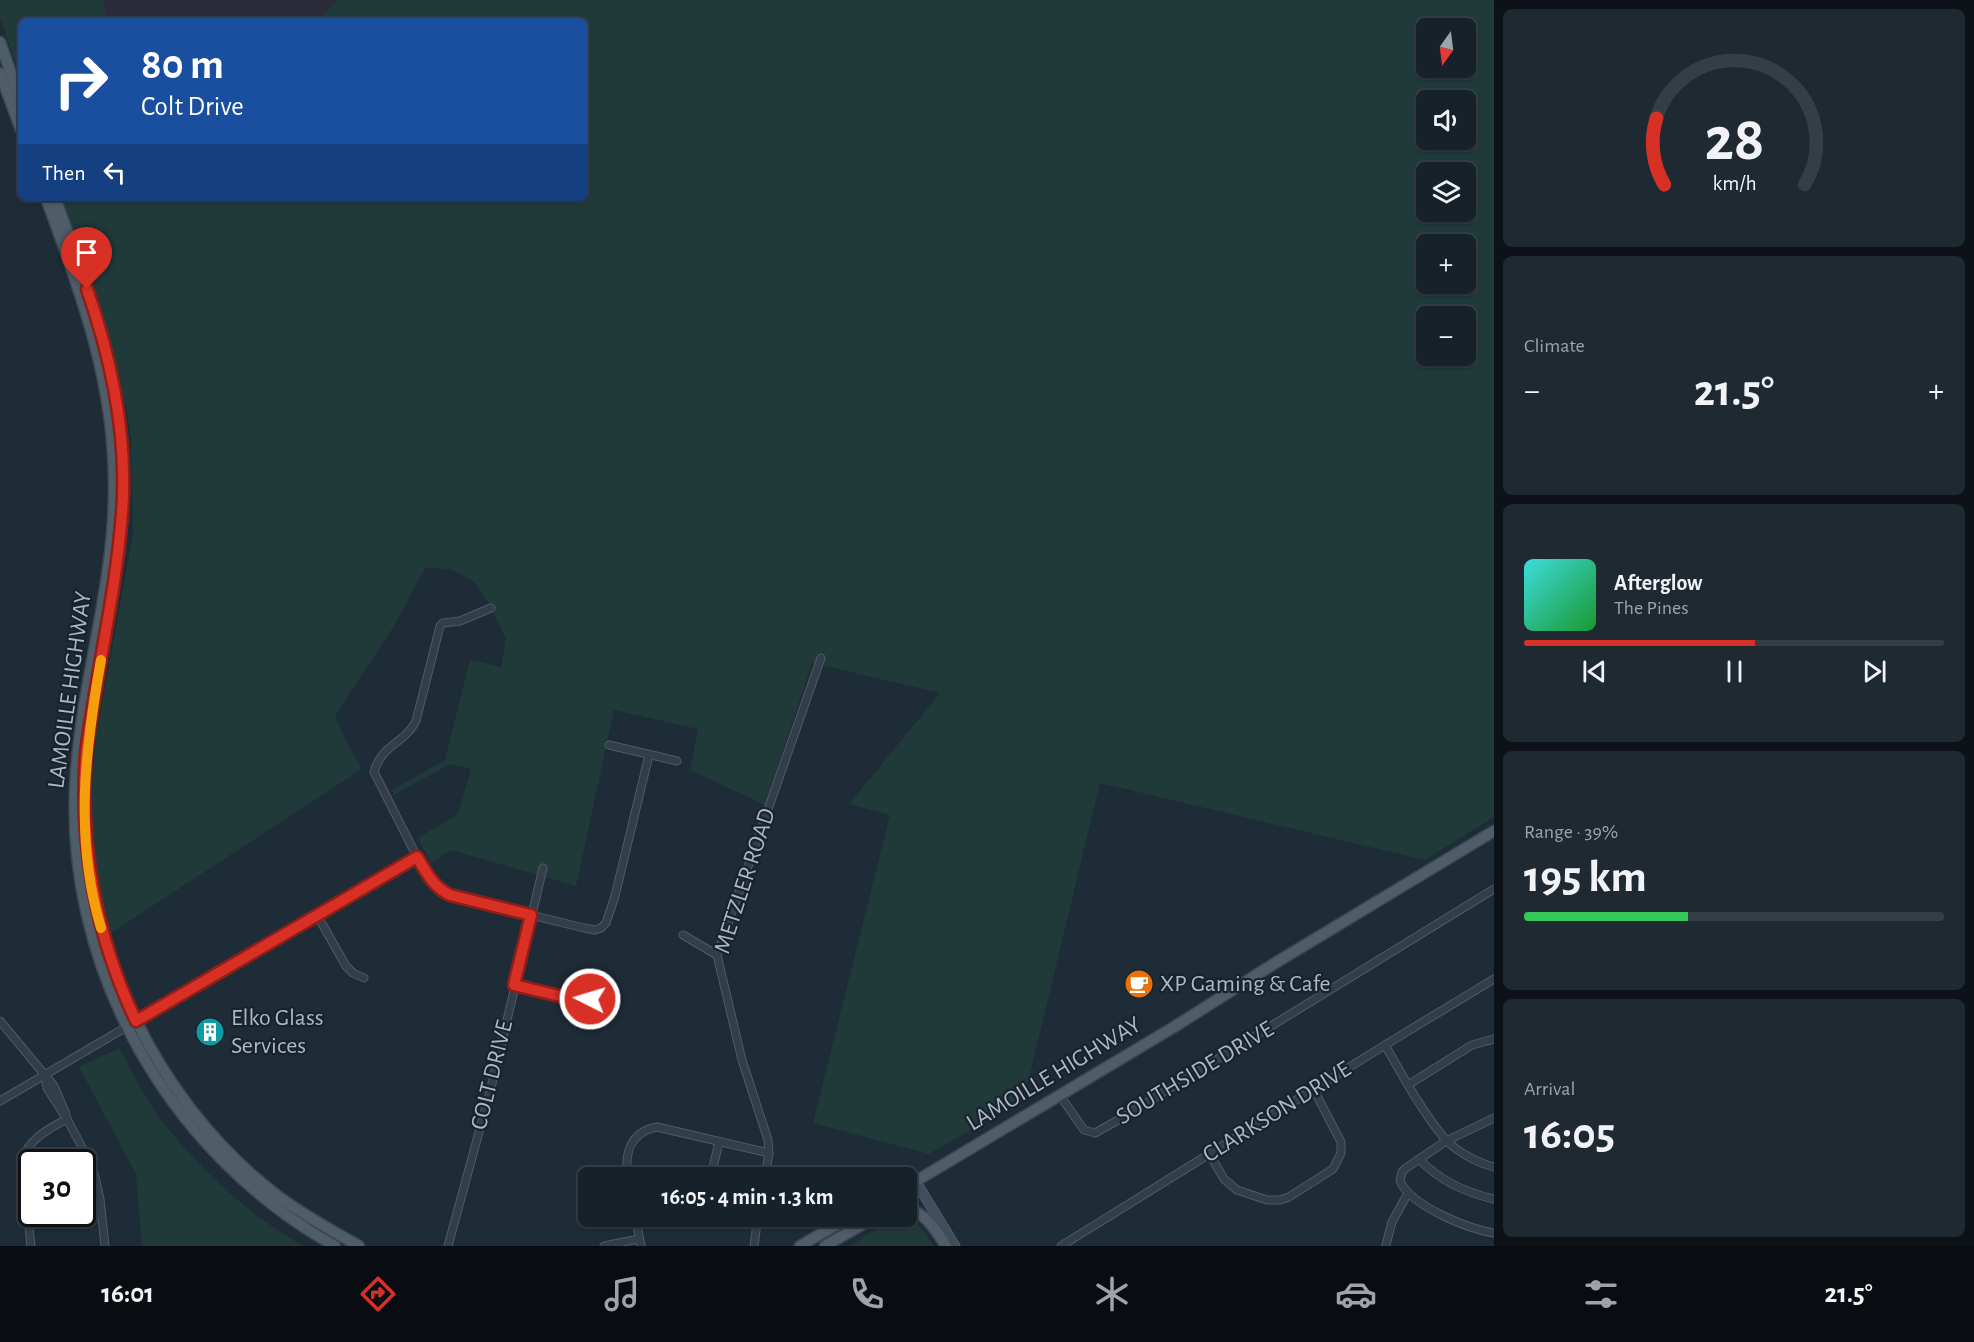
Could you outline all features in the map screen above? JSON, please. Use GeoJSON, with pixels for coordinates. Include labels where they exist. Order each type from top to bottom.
{"type":"FeatureCollection","features":[{"type":"Feature","properties":{"kind":"main road"},"geometry":{"type":"LineString","coordinates":[[0,42],[18,93]]}},
{"type":"Feature","properties":{"kind":"main road"},"geometry":{"type":"LineString","coordinates":[[0,73],[18,122]]}},
{"type":"Feature","properties":{"kind":"main road","name":"LAMOILLE HIGHWAY"},"geometry":{"type":"LineString","coordinates":[[47,201],[96,342],[105,381],[114,481],[111,543],[78,752],[75,823],[83,898],[89,928],[103,973],[131,1024],[173,1086],[228,1151],[278,1196],[359,1246]]}},
{"type":"Feature","properties":{"kind":"main road","name":"LAMOILLE HIGHWAY"},"geometry":{"type":"LineString","coordinates":[[56,201],[103,336],[119,419],[122,452],[122,512],[116,570],[88,736],[84,809],[87,851],[98,918],[146,1064],[169,1100],[215,1154],[246,1185],[276,1209],[335,1246]]}},
{"type":"Feature","properties":{"kind":"main road","name":"LAMOILLE HIGHWAY"},"geometry":{"type":"LineString","coordinates":[[917,1182],[1494,831]]}},
{"type":"Feature","properties":{"kind":"main road"},"geometry":{"type":"LineString","coordinates":[[917,1195],[955,1246]]}},
{"type":"Feature","properties":{"kind":"main road"},"geometry":{"type":"LineString","coordinates":[[917,1197],[947,1246]]}},
{"type":"Feature","properties":{"kind":"main road"},"geometry":{"type":"LineString","coordinates":[[917,1211],[947,1246]]}},
{"type":"Feature","properties":{"kind":"main road"},"geometry":{"type":"LineString","coordinates":[[800,1246],[833,1227]]}},
{"type":"Feature","properties":{"kind":"main road"},"geometry":{"type":"LineString","coordinates":[[825,1246],[858,1227]]}},
{"type":"Feature","properties":{"kind":"street"},"geometry":{"type":"LineString","coordinates":[[491,608],[454,623],[443,623],[440,626],[413,729],[387,748],[380,757],[374,772],[417,857],[439,890],[450,895],[584,928],[595,930],[602,928],[606,923],[615,896],[649,755]]}},
{"type":"Feature","properties":{"kind":"street","name":"METZLER ROAD"},"geometry":{"type":"LineString","coordinates":[[767,1167],[769,1153],[766,1131],[742,1060],[717,955],[821,658]]}},
{"type":"Feature","properties":{"kind":"street"},"geometry":{"type":"LineString","coordinates":[[609,745],[677,761]]}},
{"type":"Feature","properties":{"kind":"street"},"geometry":{"type":"LineString","coordinates":[[0,1101],[417,857]]}},
{"type":"Feature","properties":{"kind":"street","name":"COLT DRIVE"},"geometry":{"type":"LineString","coordinates":[[448,1246],[490,1088],[543,868]]}},
{"type":"Feature","properties":{"kind":"street","name":"SOUTHSIDE DRIVE"},"geometry":{"type":"LineString","coordinates":[[1059,1094],[1084,1130],[1095,1133],[1494,888]]}},
{"type":"Feature","properties":{"kind":"street"},"geometry":{"type":"LineString","coordinates":[[317,915],[346,966],[353,973],[364,978]]}},
{"type":"Feature","properties":{"kind":"street"},"geometry":{"type":"LineString","coordinates":[[683,935],[717,955]]}},
{"type":"Feature","properties":{"kind":"street","name":"CLARKSON DRIVE"},"geometry":{"type":"LineString","coordinates":[[1061,1246],[1494,979]]}},
{"type":"Feature","properties":{"kind":"street"},"geometry":{"type":"LineString","coordinates":[[514,985],[576,1000],[590,999]]}},
{"type":"Feature","properties":{"kind":"street"},"geometry":{"type":"LineString","coordinates":[[0,1022],[54,1086],[60,1098],[67,1119],[95,1174],[105,1246]]}},
{"type":"Feature","properties":{"kind":"street"},"geometry":{"type":"LineString","coordinates":[[1408,1085],[1472,1045],[1494,1039]]}},
{"type":"Feature","properties":{"kind":"street"},"geometry":{"type":"LineString","coordinates":[[1384,1045],[1446,1141],[1470,1157],[1494,1167]]}},
{"type":"Feature","properties":{"kind":"street"},"geometry":{"type":"LineString","coordinates":[[1210,1155],[1224,1179],[1237,1190],[1267,1200],[1289,1197],[1333,1169],[1341,1153],[1341,1142],[1314,1090]]}},
{"type":"Feature","properties":{"kind":"street"},"geometry":{"type":"LineString","coordinates":[[1494,1118],[1446,1141],[1406,1168],[1400,1181],[1408,1193],[1439,1213],[1466,1226],[1494,1233]]}},
{"type":"Feature","properties":{"kind":"street"},"geometry":{"type":"LineString","coordinates":[[31,1246],[22,1162],[24,1154],[39,1136],[67,1119]]}},
{"type":"Feature","properties":{"kind":"street"},"geometry":{"type":"LineString","coordinates":[[626,1167],[632,1141],[648,1128],[663,1128],[769,1153]]}},
{"type":"Feature","properties":{"kind":"street"},"geometry":{"type":"LineString","coordinates":[[713,1167],[719,1142]]}},
{"type":"Feature","properties":{"kind":"street"},"geometry":{"type":"LineString","coordinates":[[1419,1160],[1430,1170],[1469,1192],[1494,1199]]}},
{"type":"Feature","properties":{"kind":"street"},"geometry":{"type":"LineString","coordinates":[[1386,1245],[1392,1222],[1408,1193]]}},
{"type":"Feature","properties":{"kind":"street"},"geometry":{"type":"LineString","coordinates":[[604,1246],[640,1243],[637,1227]]}},
{"type":"Feature","properties":{"kind":"street"},"geometry":{"type":"LineString","coordinates":[[754,1246],[757,1227]]}},
{"type":"Feature","properties":{"kind":"shaded area"},"geometry":{"type":"Polygon","coordinates":[[[0,0],[533,0],[529,18],[18,18],[18,71],[0,17],[0,0]]]}},
{"type":"Feature","properties":{"kind":"green space"},"geometry":{"type":"Polygon","coordinates":[[[0,0],[103,0],[107,18],[18,18],[18,71],[0,17],[0,0]]]}},
{"type":"Feature","properties":{"kind":"green space"},"geometry":{"type":"Polygon","coordinates":[[[337,0],[1494,0],[1494,817],[1425,860],[1100,783],[1024,1099],[929,1154],[813,1123],[890,815],[849,804],[940,693],[812,663],[765,805],[690,770],[698,729],[614,710],[576,886],[451,850],[431,863],[418,838],[458,814],[471,769],[450,764],[394,795],[392,790],[445,760],[470,660],[501,667],[506,638],[486,599],[474,582],[451,569],[425,568],[394,626],[335,716],[362,769],[111,933],[100,896],[96,864],[92,813],[93,769],[96,735],[133,533],[131,441],[127,411],[100,305],[62,201],[588,201],[588,18],[321,18],[337,0]]]}},
{"type":"Feature","properties":{"kind":"green space"},"geometry":{"type":"Polygon","coordinates":[[[119,1048],[151,1105],[182,1146],[220,1184],[260,1218],[303,1246],[142,1246],[136,1174],[79,1067],[119,1048]]]}},
{"type":"Feature","properties":{"kind":"green space"},"geometry":{"type":"Polygon","coordinates":[[[917,1224],[934,1246],[850,1246],[879,1227],[917,1227],[917,1224]]]}},
{"type":"Feature","properties":{"kind":"slow traffic"},"geometry":{"type":"LineString","coordinates":[[101,660],[86,753],[84,809],[87,851],[101,928]]}},
{"type":"Feature","properties":{"kind":"place","name":"XP Gaming & Cafe"},"geometry":{"type":"Point","coordinates":[1139,984]}},
{"type":"Feature","properties":{"kind":"place","name":"Elko Glass Services"},"geometry":{"type":"Point","coordinates":[210,1032]}},
{"type":"Feature","properties":{"kind":"route"},"geometry":{"type":"LineString","coordinates":[[87,289],[103,336],[117,400],[123,489],[116,570],[86,753],[85,828],[98,918],[117,979],[136,1021],[417,857],[439,890],[450,895],[531,915],[514,985],[576,1000],[590,999]]}}]}
